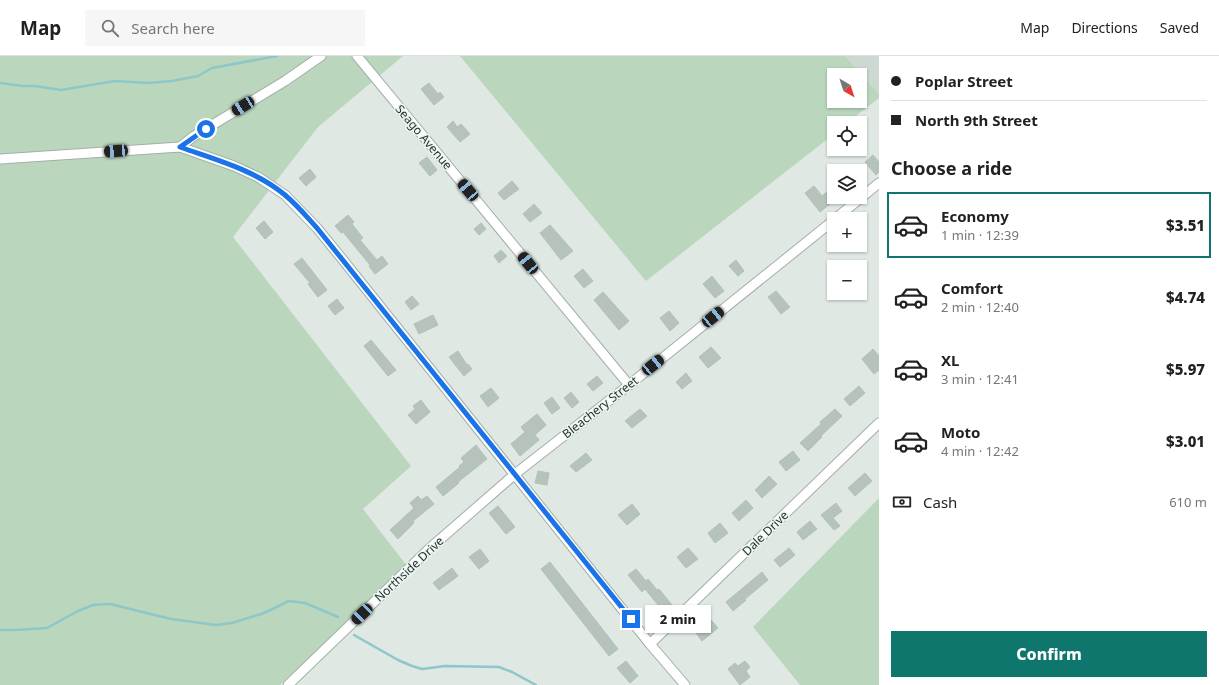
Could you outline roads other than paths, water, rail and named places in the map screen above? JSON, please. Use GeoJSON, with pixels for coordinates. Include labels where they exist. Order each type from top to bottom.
{"type":"FeatureCollection","features":[{"type":"Feature","properties":{"kind":"street"},"geometry":{"type":"LineString","coordinates":[[180,147],[194,136],[285,81],[321,56]]}},
{"type":"Feature","properties":{"kind":"street","name":"Seago Avenue"},"geometry":{"type":"LineString","coordinates":[[357,56],[628,385]]}},
{"type":"Feature","properties":{"kind":"street"},"geometry":{"type":"LineString","coordinates":[[0,159],[180,147],[234,166],[258,177],[286,195],[317,228],[650,644],[685,685]]}},
{"type":"Feature","properties":{"kind":"street","name":"Bleachery Street"},"geometry":{"type":"LineString","coordinates":[[845,212],[879,183]]}},
{"type":"Feature","properties":{"kind":"street","name":"Bleachery Street"},"geometry":{"type":"LineString","coordinates":[[515,474],[827,226]]}},
{"type":"Feature","properties":{"kind":"street","name":"Dale Drive"},"geometry":{"type":"LineString","coordinates":[[650,644],[879,423]]}},
{"type":"Feature","properties":{"kind":"street","name":"Northside Drive"},"geometry":{"type":"LineString","coordinates":[[288,685],[429,549],[515,474]]}},
{"type":"Feature","properties":{"kind":"waterway"},"geometry":{"type":"LineString","coordinates":[[0,83],[61,90],[115,81],[147,83],[172,81],[198,76],[212,68],[277,56]]}},
{"type":"Feature","properties":{"kind":"waterway"},"geometry":{"type":"LineString","coordinates":[[0,630],[47,628],[78,611],[93,605],[110,604],[171,619],[216,625],[232,623],[264,613],[289,601],[305,603],[338,617]]}},
{"type":"Feature","properties":{"kind":"waterway"},"geometry":{"type":"LineString","coordinates":[[354,635],[398,660],[422,669],[445,666],[499,667],[536,685]]}}]}
